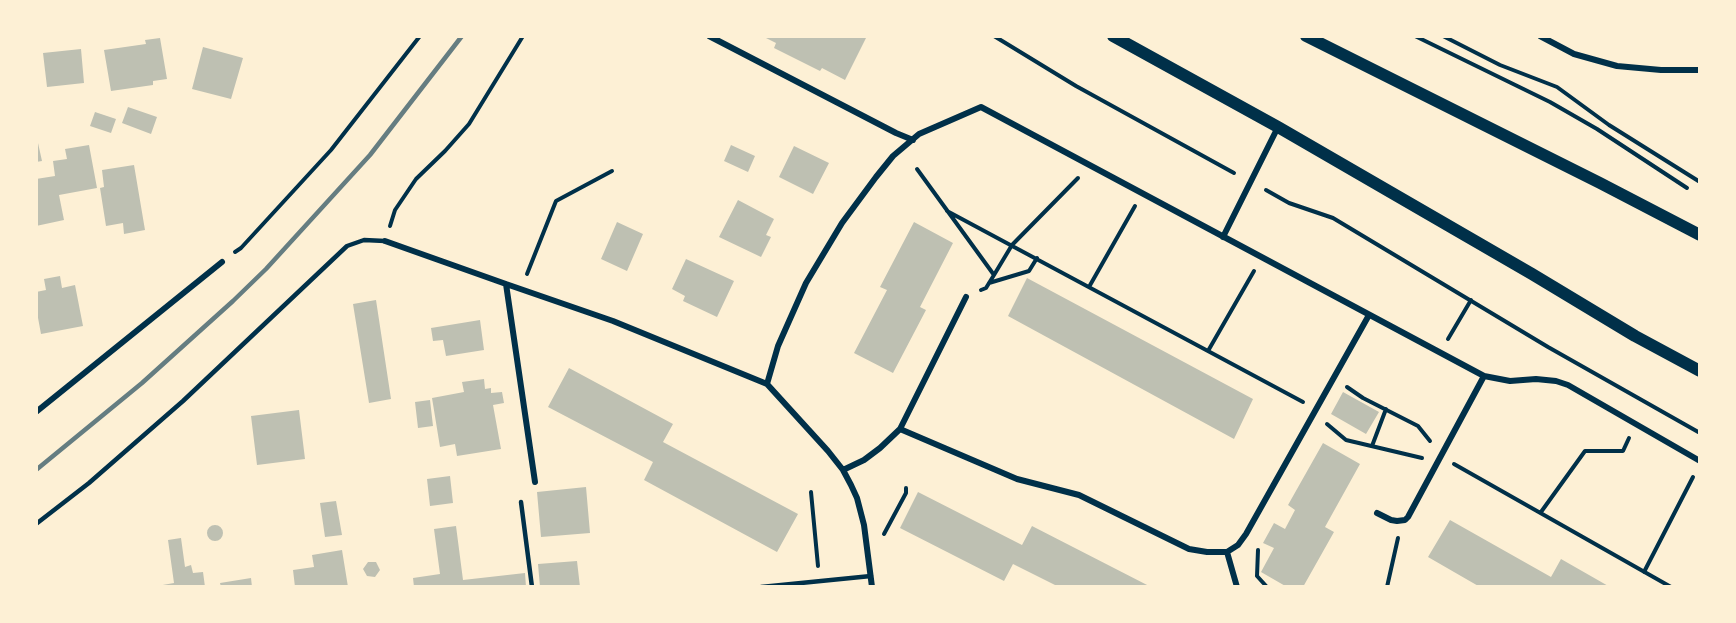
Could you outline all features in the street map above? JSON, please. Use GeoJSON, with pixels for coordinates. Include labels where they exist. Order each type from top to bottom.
{"type":"FeatureCollection","features":[{"type":"Feature","properties":{"kind":"main road"},"geometry":{"type":"LineString","coordinates":[[1113,36],[1278,127],[1635,336],[1700,371]]}},
{"type":"Feature","properties":{"kind":"main road"},"geometry":{"type":"LineString","coordinates":[[1313,38],[1700,235]]}},
{"type":"Feature","properties":{"kind":"street"},"geometry":{"type":"LineString","coordinates":[[709,36],[913,140]]}},
{"type":"Feature","properties":{"kind":"street"},"geometry":{"type":"LineString","coordinates":[[1540,36],[1574,54],[1617,66],[1661,70],[1700,70]]}},
{"type":"Feature","properties":{"kind":"street"},"geometry":{"type":"LineString","coordinates":[[767,384],[778,346],[806,283],[842,223],[876,177],[893,156],[919,134],[981,107],[1484,376],[1510,381],[1536,379],[1568,385],[1700,461]]}},
{"type":"Feature","properties":{"kind":"street"},"geometry":{"type":"LineString","coordinates":[[1223,237],[1278,127]]}},
{"type":"Feature","properties":{"kind":"street"},"geometry":{"type":"LineString","coordinates":[[385,241],[594,314],[767,384],[815,435],[843,470],[861,511],[872,587]]}},
{"type":"Feature","properties":{"kind":"street"},"geometry":{"type":"LineString","coordinates":[[36,412],[222,262]]}},
{"type":"Feature","properties":{"kind":"street"},"geometry":{"type":"LineString","coordinates":[[506,284],[535,482]]}},
{"type":"Feature","properties":{"kind":"street"},"geometry":{"type":"LineString","coordinates":[[843,470],[864,460],[900,429],[966,297]]}},
{"type":"Feature","properties":{"kind":"street"},"geometry":{"type":"LineString","coordinates":[[900,429],[1017,479],[1078,495],[1190,549],[1227,552],[1238,545],[1246,534],[1369,315]]}},
{"type":"Feature","properties":{"kind":"street"},"geometry":{"type":"LineString","coordinates":[[1377,513],[1391,520],[1405,520],[1408,517],[1484,376]]}},
{"type":"Feature","properties":{"kind":"street"},"geometry":{"type":"LineString","coordinates":[[1227,552],[1237,587]]}},
{"type":"Feature","properties":{"kind":"lane"},"geometry":{"type":"LineString","coordinates":[[36,524],[90,483],[183,401],[347,246],[364,240],[385,241]]}},
{"type":"Feature","properties":{"kind":"lane"},"geometry":{"type":"LineString","coordinates":[[521,502],[532,587]]}},
{"type":"Feature","properties":{"kind":"lane"},"geometry":{"type":"LineString","coordinates":[[761,587],[871,576]]}},
{"type":"Feature","properties":{"kind":"path"},"geometry":{"type":"LineString","coordinates":[[222,262],[241,248],[331,150],[420,36]]}},
{"type":"Feature","properties":{"kind":"path"},"geometry":{"type":"LineString","coordinates":[[385,241],[395,210],[416,179],[469,124],[524,36]]}},
{"type":"Feature","properties":{"kind":"path"},"geometry":{"type":"LineString","coordinates":[[994,36],[1076,86],[1234,173]]}},
{"type":"Feature","properties":{"kind":"path"},"geometry":{"type":"LineString","coordinates":[[1415,36],[1550,102],[1597,129],[1687,188]]}},
{"type":"Feature","properties":{"kind":"path"},"geometry":{"type":"LineString","coordinates":[[1443,36],[1500,65],[1557,87],[1609,124],[1700,182]]}},
{"type":"Feature","properties":{"kind":"path"},"geometry":{"type":"LineString","coordinates":[[917,169],[994,275],[1012,244],[1090,165]]}},
{"type":"Feature","properties":{"kind":"path"},"geometry":{"type":"LineString","coordinates":[[521,289],[556,201],[612,171]]}},
{"type":"Feature","properties":{"kind":"path"},"geometry":{"type":"LineString","coordinates":[[1266,190],[1288,202],[1333,218],[1609,382],[1700,433]]}},
{"type":"Feature","properties":{"kind":"path"},"geometry":{"type":"LineString","coordinates":[[1089,287],[1142,193]]}},
{"type":"Feature","properties":{"kind":"path"},"geometry":{"type":"LineString","coordinates":[[947,211],[1310,405]]}},
{"type":"Feature","properties":{"kind":"path"},"geometry":{"type":"LineString","coordinates":[[1208,351],[1261,257]]}},
{"type":"Feature","properties":{"kind":"path"},"geometry":{"type":"LineString","coordinates":[[989,283],[1029,271],[1037,258]]}},
{"type":"Feature","properties":{"kind":"path"},"geometry":{"type":"LineString","coordinates":[[1440,353],[1471,300]]}},
{"type":"Feature","properties":{"kind":"path"},"geometry":{"type":"LineString","coordinates":[[1336,376],[1351,391],[1419,426],[1434,445],[1439,459]]}},
{"type":"Feature","properties":{"kind":"path"},"geometry":{"type":"LineString","coordinates":[[1372,446],[1386,409]]}},
{"type":"Feature","properties":{"kind":"path"},"geometry":{"type":"LineString","coordinates":[[1322,419],[1346,440],[1439,459],[1541,512],[1671,587]]}},
{"type":"Feature","properties":{"kind":"path"},"geometry":{"type":"LineString","coordinates":[[1541,512],[1585,451],[1623,451],[1636,424]]}},
{"type":"Feature","properties":{"kind":"path"},"geometry":{"type":"LineString","coordinates":[[1644,572],[1695,473]]}},
{"type":"Feature","properties":{"kind":"path"},"geometry":{"type":"LineString","coordinates":[[811,492],[819,581]]}},
{"type":"Feature","properties":{"kind":"path"},"geometry":{"type":"LineString","coordinates":[[1386,587],[1398,538],[1405,520]]}},
{"type":"Feature","properties":{"kind":"path"},"geometry":{"type":"LineString","coordinates":[[1246,534],[1258,543],[1257,576],[1267,587]]}},
{"type":"Feature","properties":{"kind":"building"},"geometry":{"type":"Polygon","coordinates":[[[762,36],[867,36],[845,80],[822,68],[820,71],[774,48],[776,43],[762,36]]]}},
{"type":"Feature","properties":{"kind":"building"},"geometry":{"type":"Polygon","coordinates":[[[160,38],[167,79],[153,81],[153,85],[111,91],[104,50],[146,44],[145,40],[160,38]]]}},
{"type":"Feature","properties":{"kind":"building"},"geometry":{"type":"Polygon","coordinates":[[[203,47],[243,58],[231,99],[192,89],[203,47]]]}},
{"type":"Feature","properties":{"kind":"building"},"geometry":{"type":"Polygon","coordinates":[[[81,49],[84,83],[47,87],[43,53],[81,49]]]}},
{"type":"Feature","properties":{"kind":"building"},"geometry":{"type":"Polygon","coordinates":[[[128,107],[157,117],[151,134],[122,123],[128,107]]]}},
{"type":"Feature","properties":{"kind":"building"},"geometry":{"type":"Polygon","coordinates":[[[95,112],[116,119],[111,133],[90,126],[95,112]]]}},
{"type":"Feature","properties":{"kind":"building"},"geometry":{"type":"Polygon","coordinates":[[[36,134],[42,161],[36,162],[36,134]]]}},
{"type":"Feature","properties":{"kind":"building"},"geometry":{"type":"Polygon","coordinates":[[[89,145],[97,188],[59,195],[64,220],[36,226],[36,179],[55,176],[53,161],[67,159],[65,149],[89,145]]]}},
{"type":"Feature","properties":{"kind":"building"},"geometry":{"type":"Polygon","coordinates":[[[731,145],[755,156],[748,172],[724,161],[731,145]]]}},
{"type":"Feature","properties":{"kind":"building"},"geometry":{"type":"Polygon","coordinates":[[[794,146],[829,163],[813,194],[779,177],[794,146]]]}},
{"type":"Feature","properties":{"kind":"building"},"geometry":{"type":"Polygon","coordinates":[[[134,165],[145,230],[124,234],[123,223],[106,226],[100,188],[104,187],[102,170],[134,165]]]}},
{"type":"Feature","properties":{"kind":"building"},"geometry":{"type":"Polygon","coordinates":[[[738,200],[774,219],[766,235],[771,237],[761,257],[719,237],[738,200]]]}},
{"type":"Feature","properties":{"kind":"building"},"geometry":{"type":"Polygon","coordinates":[[[617,222],[643,234],[627,271],[601,259],[617,222]]]}},
{"type":"Feature","properties":{"kind":"building"},"geometry":{"type":"Polygon","coordinates":[[[914,222],[953,243],[920,307],[926,310],[893,373],[854,353],[887,290],[880,287],[914,222]]]}},
{"type":"Feature","properties":{"kind":"building"},"geometry":{"type":"Polygon","coordinates":[[[686,259],[734,281],[717,317],[683,301],[685,296],[672,289],[686,259]]]}},
{"type":"Feature","properties":{"kind":"building"},"geometry":{"type":"Polygon","coordinates":[[[60,276],[62,288],[75,285],[83,326],[41,334],[36,292],[46,290],[44,279],[60,276]]]}},
{"type":"Feature","properties":{"kind":"building"},"geometry":{"type":"Polygon","coordinates":[[[1027,278],[1253,399],[1234,439],[1008,316],[1027,278]]]}},
{"type":"Feature","properties":{"kind":"building"},"geometry":{"type":"Polygon","coordinates":[[[376,300],[391,399],[369,403],[353,304],[376,300]]]}},
{"type":"Feature","properties":{"kind":"building"},"geometry":{"type":"Polygon","coordinates":[[[480,320],[484,350],[446,356],[443,340],[433,341],[431,328],[480,320]]]}},
{"type":"Feature","properties":{"kind":"building"},"geometry":{"type":"Polygon","coordinates":[[[569,368],[673,424],[663,442],[798,514],[777,552],[644,480],[653,462],[548,407],[569,368]]]}},
{"type":"Feature","properties":{"kind":"building"},"geometry":{"type":"Polygon","coordinates":[[[484,379],[485,389],[491,388],[491,393],[502,392],[504,403],[493,405],[501,449],[457,456],[455,444],[440,447],[432,398],[464,392],[462,382],[484,379]]]}},
{"type":"Feature","properties":{"kind":"building"},"geometry":{"type":"Polygon","coordinates":[[[1343,392],[1379,412],[1366,434],[1331,414],[1343,392]]]}},
{"type":"Feature","properties":{"kind":"building"},"geometry":{"type":"Polygon","coordinates":[[[430,400],[433,426],[418,428],[415,402],[430,400]]]}},
{"type":"Feature","properties":{"kind":"building"},"geometry":{"type":"Polygon","coordinates":[[[299,410],[305,459],[257,465],[251,416],[299,410]]]}},
{"type":"Feature","properties":{"kind":"building"},"geometry":{"type":"Polygon","coordinates":[[[1323,443],[1360,464],[1325,527],[1334,532],[1303,587],[1287,587],[1261,572],[1274,548],[1263,543],[1274,523],[1285,529],[1295,510],[1288,505],[1323,443]]]}},
{"type":"Feature","properties":{"kind":"building"},"geometry":{"type":"Polygon","coordinates":[[[450,476],[453,503],[430,506],[427,479],[450,476]]]}},
{"type":"Feature","properties":{"kind":"building"},"geometry":{"type":"Polygon","coordinates":[[[586,487],[590,533],[541,537],[537,492],[586,487]]]}},
{"type":"Feature","properties":{"kind":"building"},"geometry":{"type":"Polygon","coordinates":[[[918,492],[1022,545],[1032,526],[1151,587],[1059,587],[1013,564],[1004,581],[900,528],[918,492]]]}},
{"type":"Feature","properties":{"kind":"building"},"geometry":{"type":"Polygon","coordinates":[[[336,501],[342,535],[325,537],[320,503],[336,501]]]}},
{"type":"Feature","properties":{"kind":"building"},"geometry":{"type":"Polygon","coordinates":[[[1450,520],[1551,577],[1561,559],[1610,587],[1480,587],[1428,557],[1450,520]]]}},
{"type":"Feature","properties":{"kind":"building"},"geometry":{"type":"Polygon","coordinates":[[[215,525],[223,533],[215,541],[207,533],[215,525]]]}},
{"type":"Feature","properties":{"kind":"building"},"geometry":{"type":"Polygon","coordinates":[[[456,526],[463,580],[525,573],[526,587],[414,587],[413,578],[440,574],[434,529],[456,526]]]}},
{"type":"Feature","properties":{"kind":"building"},"geometry":{"type":"Polygon","coordinates":[[[181,538],[185,567],[191,565],[193,573],[203,572],[205,587],[157,587],[174,583],[168,540],[181,538]]]}},
{"type":"Feature","properties":{"kind":"building"},"geometry":{"type":"Polygon","coordinates":[[[342,550],[348,587],[295,587],[293,570],[314,567],[312,555],[342,550]]]}},
{"type":"Feature","properties":{"kind":"building"},"geometry":{"type":"Polygon","coordinates":[[[577,561],[580,587],[540,587],[538,564],[577,561]]]}},
{"type":"Feature","properties":{"kind":"building"},"geometry":{"type":"Polygon","coordinates":[[[368,562],[376,562],[380,570],[375,577],[367,576],[363,569],[368,562]]]}},
{"type":"Feature","properties":{"kind":"building"},"geometry":{"type":"Polygon","coordinates":[[[251,578],[252,587],[221,587],[220,583],[251,578]]]}},
{"type":"Feature","properties":{"kind":"railway"},"geometry":{"type":"LineString","coordinates":[[36,470],[142,383],[266,269],[370,155],[462,36]]}}]}
